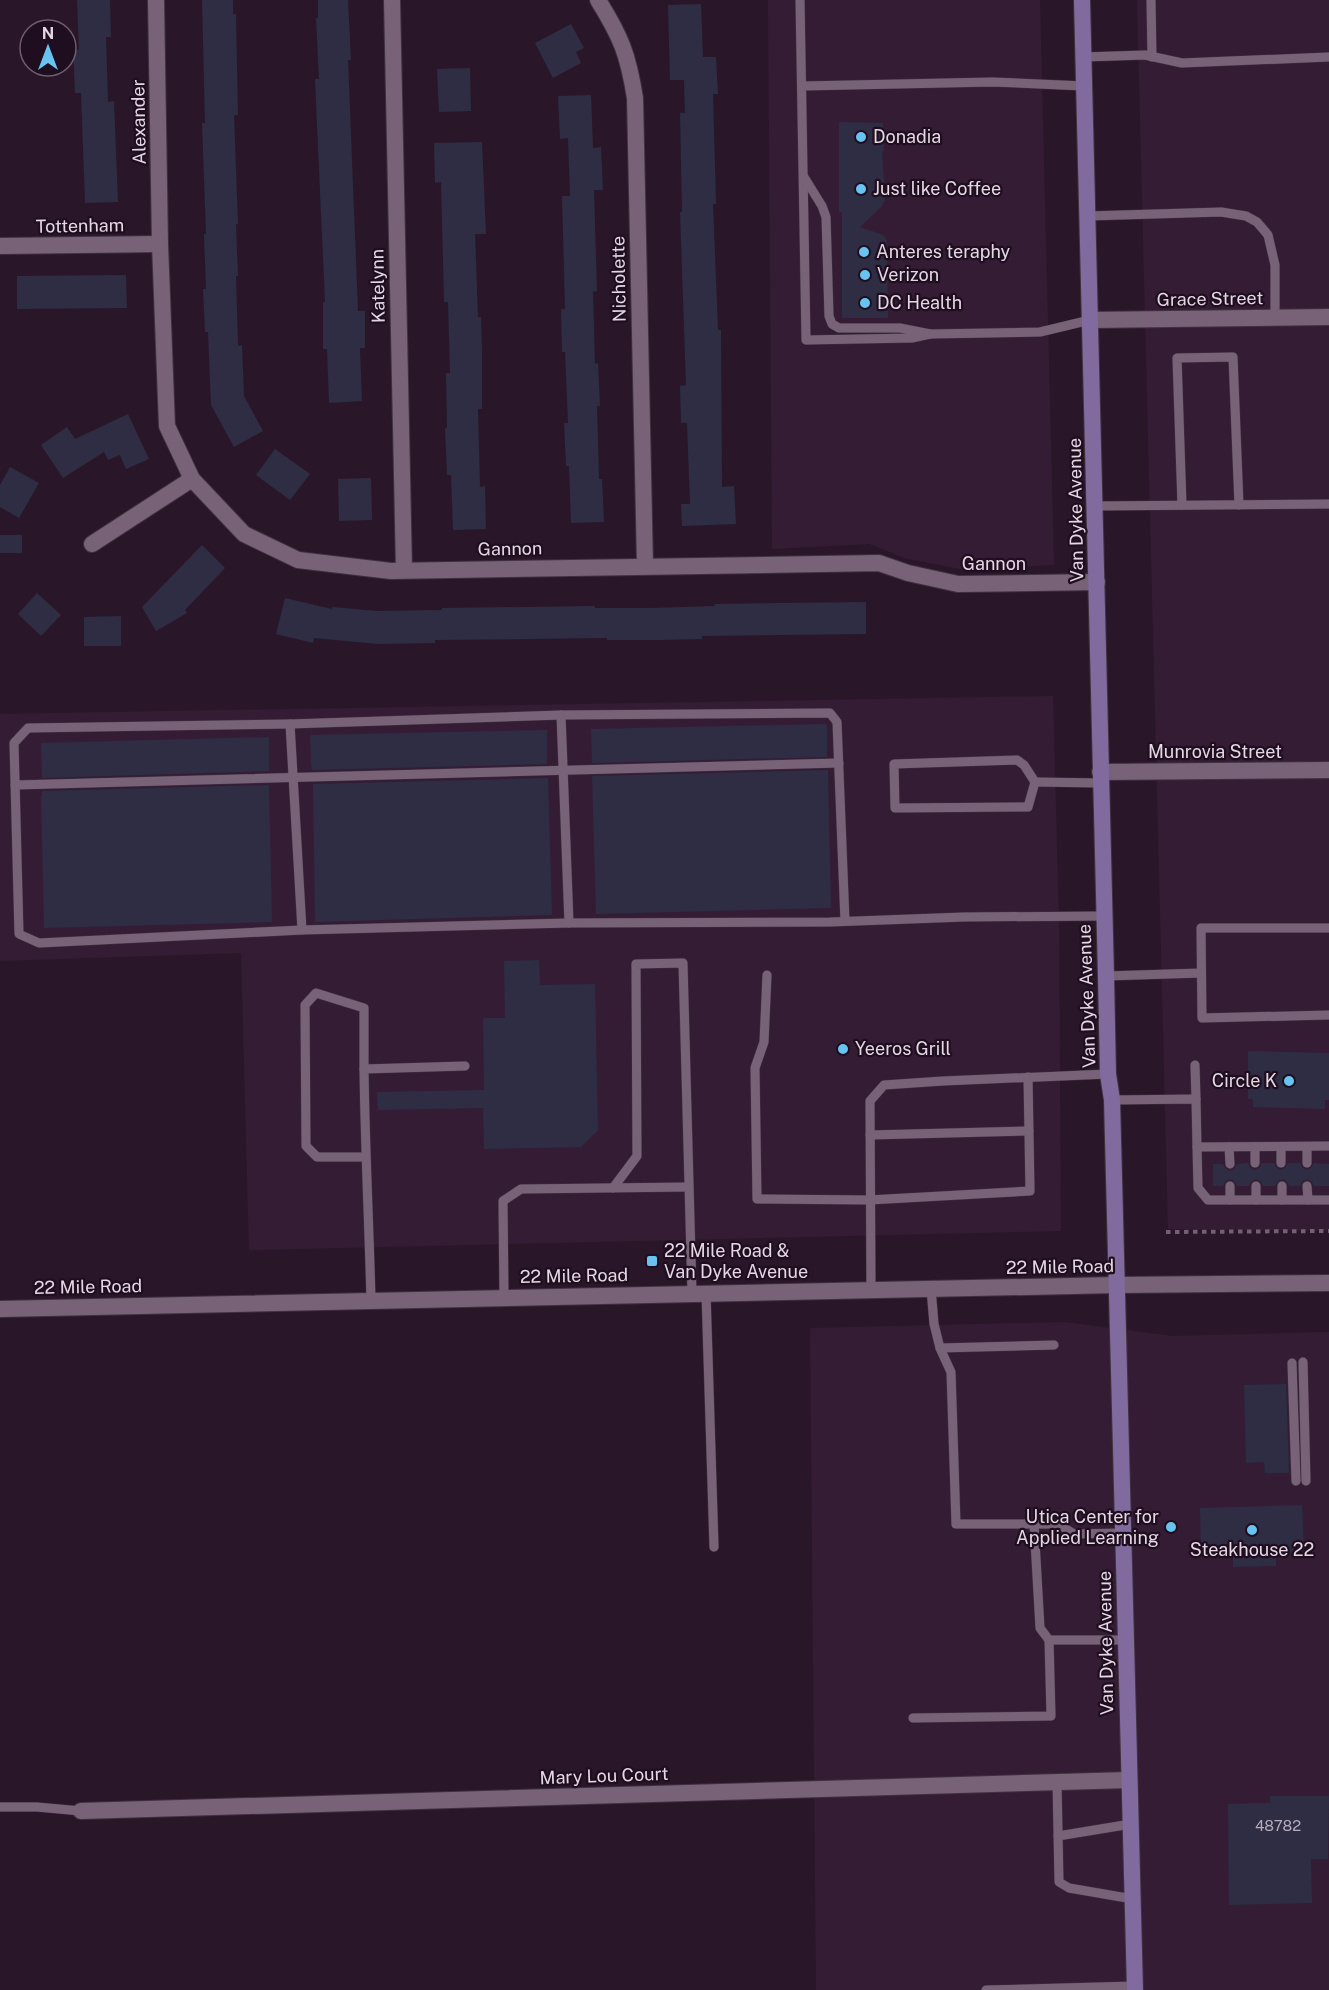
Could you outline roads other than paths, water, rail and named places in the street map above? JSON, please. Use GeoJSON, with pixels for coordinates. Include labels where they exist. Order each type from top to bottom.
{"type":"FeatureCollection","features":[{"type":"Feature","properties":{"kind":"main road","name":"Van Dyke Avenue"},"geometry":{"type":"LineString","coordinates":[[1082,0],[1108,1074],[1112,1101],[1135,1988]]}},
{"type":"Feature","properties":{"kind":"street","name":"Alexander"},"geometry":{"type":"LineString","coordinates":[[156,0],[160,244]]}},
{"type":"Feature","properties":{"kind":"street","name":"Katelynn"},"geometry":{"type":"LineString","coordinates":[[392,0],[404,570]]}},
{"type":"Feature","properties":{"kind":"street","name":"Nicholette"},"geometry":{"type":"LineString","coordinates":[[598,0],[617,30],[626,50],[635,98],[645,566]]}},
{"type":"Feature","properties":{"kind":"street","name":"Tottenham"},"geometry":{"type":"LineString","coordinates":[[0,246],[160,244]]}},
{"type":"Feature","properties":{"kind":"street","name":"Gannon"},"geometry":{"type":"LineString","coordinates":[[160,244],[167,426],[192,479],[244,534],[298,561],[404,570],[879,563],[908,573],[958,585],[1097,582]]}},
{"type":"Feature","properties":{"kind":"street","name":"Grace Street"},"geometry":{"type":"LineString","coordinates":[[1090,320],[1329,317]]}},
{"type":"Feature","properties":{"kind":"street"},"geometry":{"type":"LineString","coordinates":[[92,544],[192,479]]}},
{"type":"Feature","properties":{"kind":"street","name":"Munrovia Street"},"geometry":{"type":"LineString","coordinates":[[1101,778],[1329,770]]}},
{"type":"Feature","properties":{"kind":"street","name":"22 Mile Road"},"geometry":{"type":"LineString","coordinates":[[0,1309],[699,1293],[1329,1283]]}},
{"type":"Feature","properties":{"kind":"street","name":"Mary Lou Court"},"geometry":{"type":"LineString","coordinates":[[81,1811],[1129,1780]]}},
{"type":"Feature","properties":{"kind":"lane"},"geometry":{"type":"LineString","coordinates":[[800,0],[806,340],[1040,332],[1090,320]]}},
{"type":"Feature","properties":{"kind":"lane"},"geometry":{"type":"LineString","coordinates":[[1151,0],[1152,57]]}},
{"type":"Feature","properties":{"kind":"lane"},"geometry":{"type":"LineString","coordinates":[[1084,57],[1152,57],[1182,63],[1329,57]]}},
{"type":"Feature","properties":{"kind":"lane"},"geometry":{"type":"LineString","coordinates":[[802,86],[993,82],[1084,86]]}},
{"type":"Feature","properties":{"kind":"lane"},"geometry":{"type":"LineString","coordinates":[[804,176],[822,206],[826,218],[829,316],[832,324],[839,328],[900,328],[930,334]]}},
{"type":"Feature","properties":{"kind":"lane"},"geometry":{"type":"LineString","coordinates":[[1088,216],[1221,212],[1246,216],[1257,222],[1268,235],[1275,265],[1275,318]]}},
{"type":"Feature","properties":{"kind":"lane"},"geometry":{"type":"LineString","coordinates":[[1182,505],[1177,358],[1233,357],[1239,505]]}},
{"type":"Feature","properties":{"kind":"lane"},"geometry":{"type":"LineString","coordinates":[[1095,506],[1329,504]]}},
{"type":"Feature","properties":{"kind":"lane"},"geometry":{"type":"LineString","coordinates":[[845,921],[837,722],[830,713],[561,715],[290,724],[28,728],[14,743],[20,934],[39,943],[302,930],[569,922],[845,921],[1104,916]]}},
{"type":"Feature","properties":{"kind":"lane"},"geometry":{"type":"LineString","coordinates":[[561,715],[569,922]]}},
{"type":"Feature","properties":{"kind":"lane"},"geometry":{"type":"LineString","coordinates":[[290,724],[302,930]]}},
{"type":"Feature","properties":{"kind":"lane"},"geometry":{"type":"LineString","coordinates":[[1017,760],[1024,765],[1035,782],[1028,807],[895,808],[894,764],[1017,760]]}},
{"type":"Feature","properties":{"kind":"lane"},"geometry":{"type":"LineString","coordinates":[[15,785],[839,763]]}},
{"type":"Feature","properties":{"kind":"lane"},"geometry":{"type":"LineString","coordinates":[[1035,782],[1101,778]]}},
{"type":"Feature","properties":{"kind":"lane"},"geometry":{"type":"LineString","coordinates":[[1329,928],[1201,928],[1202,1018],[1329,1015]]}},
{"type":"Feature","properties":{"kind":"lane"},"geometry":{"type":"LineString","coordinates":[[613,1188],[637,1156],[636,964],[683,963],[687,1187],[699,1293],[714,1547]]}},
{"type":"Feature","properties":{"kind":"lane"},"geometry":{"type":"LineString","coordinates":[[1106,976],[1201,973]]}},
{"type":"Feature","properties":{"kind":"lane"},"geometry":{"type":"LineString","coordinates":[[767,975],[764,1042],[756,1068],[757,1199],[869,1200],[1030,1191],[1028,1077]]}},
{"type":"Feature","properties":{"kind":"lane"},"geometry":{"type":"LineString","coordinates":[[365,1157],[317,1157],[306,1146],[305,1005],[316,993],[364,1008],[365,1157],[371,1300]]}},
{"type":"Feature","properties":{"kind":"lane"},"geometry":{"type":"LineString","coordinates":[[1195,1065],[1198,1188],[1208,1200],[1329,1200]]}},
{"type":"Feature","properties":{"kind":"lane"},"geometry":{"type":"LineString","coordinates":[[364,1069],[465,1066]]}},
{"type":"Feature","properties":{"kind":"lane"},"geometry":{"type":"LineString","coordinates":[[871,1290],[870,1101],[884,1085],[1108,1074]]}},
{"type":"Feature","properties":{"kind":"lane"},"geometry":{"type":"LineString","coordinates":[[1112,1101],[1196,1100]]}},
{"type":"Feature","properties":{"kind":"lane"},"geometry":{"type":"LineString","coordinates":[[870,1135],[1029,1131]]}},
{"type":"Feature","properties":{"kind":"lane"},"geometry":{"type":"LineString","coordinates":[[1281,1146],[1281,1163]]}},
{"type":"Feature","properties":{"kind":"lane"},"geometry":{"type":"LineString","coordinates":[[1307,1146],[1307,1163]]}},
{"type":"Feature","properties":{"kind":"lane"},"geometry":{"type":"LineString","coordinates":[[1197,1147],[1329,1146]]}},
{"type":"Feature","properties":{"kind":"lane"},"geometry":{"type":"LineString","coordinates":[[1229,1147],[1230,1164]]}},
{"type":"Feature","properties":{"kind":"lane"},"geometry":{"type":"LineString","coordinates":[[1255,1147],[1255,1163]]}},
{"type":"Feature","properties":{"kind":"lane"},"geometry":{"type":"LineString","coordinates":[[1230,1186],[1230,1200]]}},
{"type":"Feature","properties":{"kind":"lane"},"geometry":{"type":"LineString","coordinates":[[1256,1186],[1256,1200]]}},
{"type":"Feature","properties":{"kind":"lane"},"geometry":{"type":"LineString","coordinates":[[1281,1186],[1281,1200]]}},
{"type":"Feature","properties":{"kind":"lane"},"geometry":{"type":"LineString","coordinates":[[1308,1186],[1308,1200]]}},
{"type":"Feature","properties":{"kind":"lane"},"geometry":{"type":"LineString","coordinates":[[504,1297],[502,1201],[520,1189],[687,1187]]}},
{"type":"Feature","properties":{"kind":"lane"},"geometry":{"type":"LineString","coordinates":[[932,1289],[934,1324],[940,1348],[951,1372],[956,1524],[1058,1524],[1074,1534],[1123,1533]]}},
{"type":"Feature","properties":{"kind":"lane"},"geometry":{"type":"LineString","coordinates":[[940,1348],[1054,1345]]}},
{"type":"Feature","properties":{"kind":"lane"},"geometry":{"type":"LineString","coordinates":[[1292,1363],[1301,1481],[1303,1362]]}},
{"type":"Feature","properties":{"kind":"lane"},"geometry":{"type":"LineString","coordinates":[[913,1718],[1051,1716],[1049,1641],[1040,1628],[1034,1524]]}},
{"type":"Feature","properties":{"kind":"lane"},"geometry":{"type":"LineString","coordinates":[[1049,1641],[1126,1641]]}},
{"type":"Feature","properties":{"kind":"lane"},"geometry":{"type":"LineString","coordinates":[[1057,1782],[1059,1882],[1069,1888],[1133,1899]]}},
{"type":"Feature","properties":{"kind":"lane"},"geometry":{"type":"LineString","coordinates":[[0,1807],[37,1807],[81,1811]]}},
{"type":"Feature","properties":{"kind":"lane"},"geometry":{"type":"LineString","coordinates":[[1058,1836],[1131,1824]]}},
{"type":"Feature","properties":{"kind":"lane"},"geometry":{"type":"LineString","coordinates":[[986,1990],[1135,1988]]}},
{"type":"Feature","properties":{"kind":"place","name":"Donadia"},"geometry":{"type":"Point","coordinates":[861,137]}},
{"type":"Feature","properties":{"kind":"place","name":"Just like Coffee"},"geometry":{"type":"Point","coordinates":[861,189]}},
{"type":"Feature","properties":{"kind":"place","name":"Anteres teraphy"},"geometry":{"type":"Point","coordinates":[864,252]}},
{"type":"Feature","properties":{"kind":"place","name":"Verizon"},"geometry":{"type":"Point","coordinates":[865,275]}},
{"type":"Feature","properties":{"kind":"place","name":"DC Health"},"geometry":{"type":"Point","coordinates":[865,303]}},
{"type":"Feature","properties":{"kind":"place","name":"Yeeros Grill"},"geometry":{"type":"Point","coordinates":[843,1049]}},
{"type":"Feature","properties":{"kind":"place","name":"Circle K"},"geometry":{"type":"Point","coordinates":[1289,1081]}},
{"type":"Feature","properties":{"kind":"place","name":"22 Mile Road & Van Dyke Avenue"},"geometry":{"type":"Point","coordinates":[652,1261]}},
{"type":"Feature","properties":{"kind":"place","name":"Utica Center for Applied Learning"},"geometry":{"type":"Point","coordinates":[1171,1527]}},
{"type":"Feature","properties":{"kind":"place","name":"Steakhouse 22"},"geometry":{"type":"Point","coordinates":[1252,1530]}}]}
